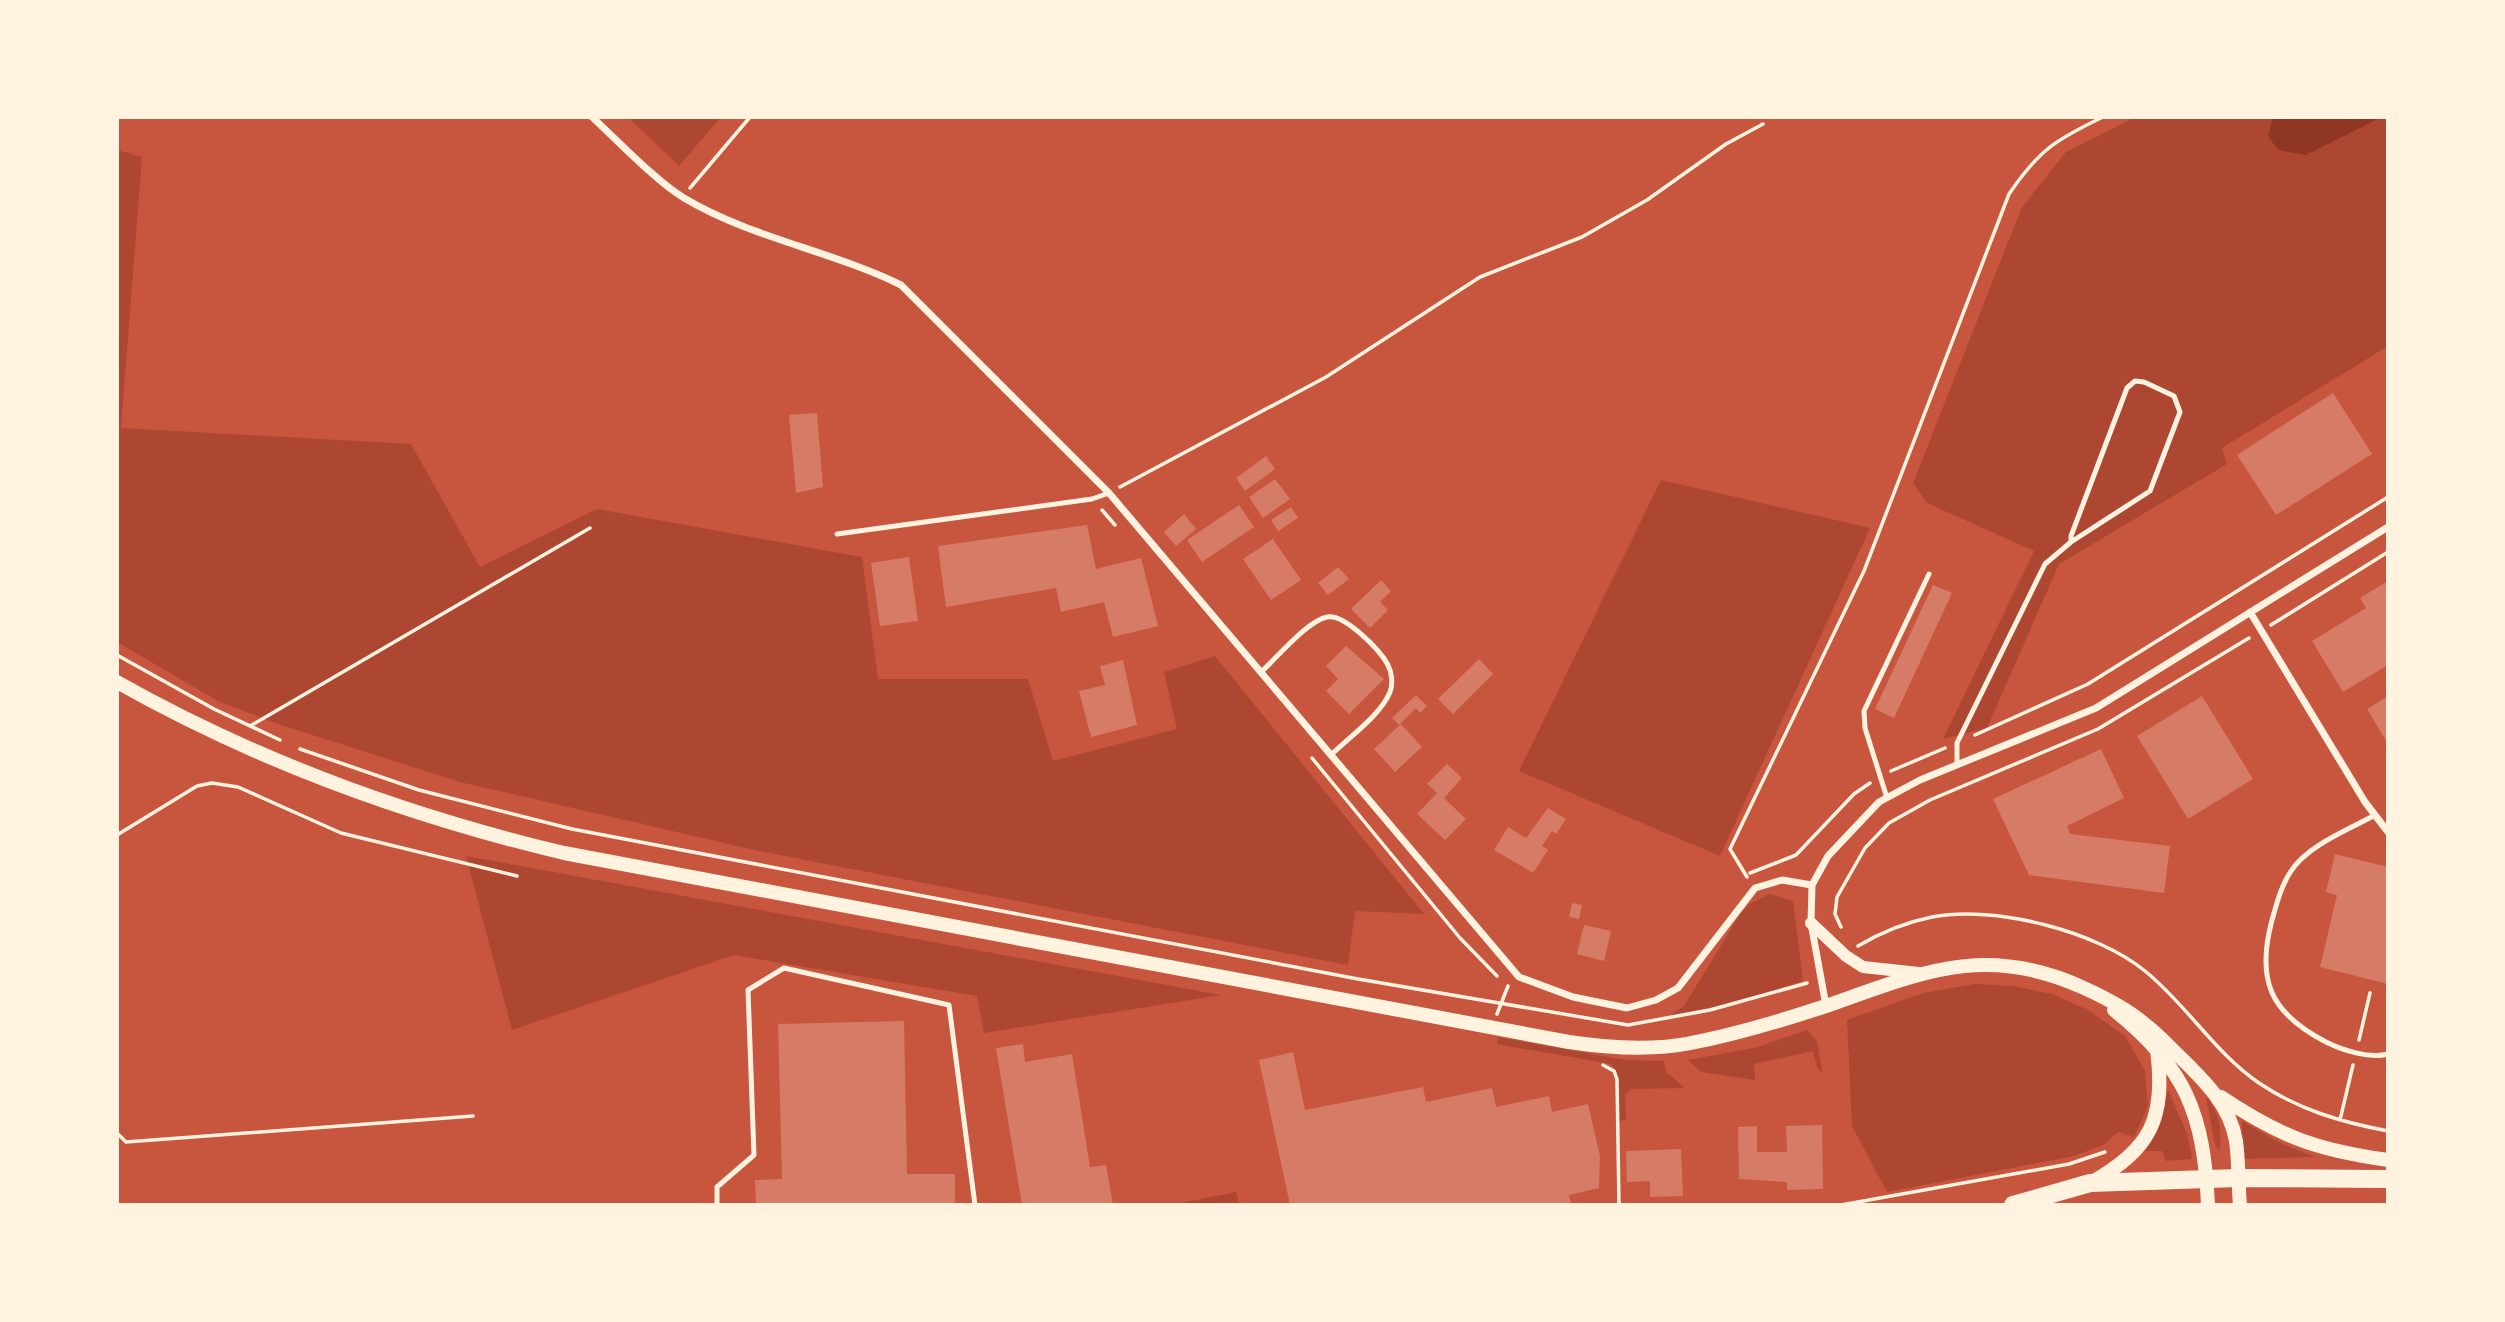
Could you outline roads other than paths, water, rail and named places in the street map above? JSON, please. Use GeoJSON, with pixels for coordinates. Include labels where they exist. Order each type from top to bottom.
{"type":"FeatureCollection","features":[{"type":"Feature","properties":{"kind":"main road"},"geometry":{"type":"LineString","coordinates":[[117,682],[230,738],[313,775],[406,810],[487,835],[564,853],[1608,1048],[1688,1044],[1735,1034],[1919,973],[1965,965],[2011,965],[2055,975],[2139,1017],[2216,1094],[2277,1133],[2346,1154],[2388,1160]]}},
{"type":"Feature","properties":{"kind":"main road"},"geometry":{"type":"LineString","coordinates":[[2091,991],[2157,1049],[2179,1078],[2195,1112],[2203,1138],[2208,1205]]}},
{"type":"Feature","properties":{"kind":"main road"},"geometry":{"type":"LineString","coordinates":[[2021,1203],[2090,1183],[2117,1168],[2148,1138],[2162,1081],[2157,1049]]}},
{"type":"Feature","properties":{"kind":"main road"},"geometry":{"type":"LineString","coordinates":[[2216,1094],[2230,1119],[2236,1141],[2240,1205]]}},
{"type":"Feature","properties":{"kind":"main road"},"geometry":{"type":"LineString","coordinates":[[2090,1183],[2238,1178],[2388,1179]]}},
{"type":"Feature","properties":{"kind":"main road"},"geometry":{"type":"LineString","coordinates":[[2021,1203],[2048,1205]]}},
{"type":"Feature","properties":{"kind":"street"},"geometry":{"type":"LineString","coordinates":[[592,117],[682,197],[726,220],[862,266],[901,285],[1109,493],[1519,977],[1573,997],[1627,1008],[1656,1000],[1678,988],[1755,888],[1782,880],[1812,885]]}},
{"type":"Feature","properties":{"kind":"street"},"geometry":{"type":"LineString","coordinates":[[1826,1006],[1811,923],[1812,885],[1828,856],[1852,828],[1886,798],[1920,780],[2096,708],[2388,527]]}},
{"type":"Feature","properties":{"kind":"street"},"geometry":{"type":"LineString","coordinates":[[2250,612],[2388,832]]}},
{"type":"Feature","properties":{"kind":"street"},"geometry":{"type":"LineString","coordinates":[[1811,923],[1846,956],[1863,967],[1919,973]]}},
{"type":"Feature","properties":{"kind":"lane"},"geometry":{"type":"LineString","coordinates":[[1957,765],[1957,743],[2045,564],[2071,542],[2150,491],[2180,412],[2174,396],[2144,382],[2135,381],[2127,388],[2071,542]]}},
{"type":"Feature","properties":{"kind":"lane"},"geometry":{"type":"LineString","coordinates":[[837,534],[1092,499],[1109,493]]}},
{"type":"Feature","properties":{"kind":"lane"},"geometry":{"type":"LineString","coordinates":[[1886,798],[1865,728],[1864,711],[1928,574]]}},
{"type":"Feature","properties":{"kind":"lane"},"geometry":{"type":"LineString","coordinates":[[1261,673],[1311,626],[1324,617],[1335,616],[1349,622],[1388,665],[1392,679],[1390,692],[1379,708],[1331,755]]}},
{"type":"Feature","properties":{"kind":"lane"},"geometry":{"type":"LineString","coordinates":[[2375,815],[2300,859],[2290,871],[2281,888],[2264,964],[2270,990],[2292,1020],[2336,1047],[2356,1053],[2388,1054]]}},
{"type":"Feature","properties":{"kind":"lane"},"geometry":{"type":"LineString","coordinates":[[717,1205],[718,1187],[754,1155],[747,990],[784,968],[949,1005],[975,1205]]}}]}
